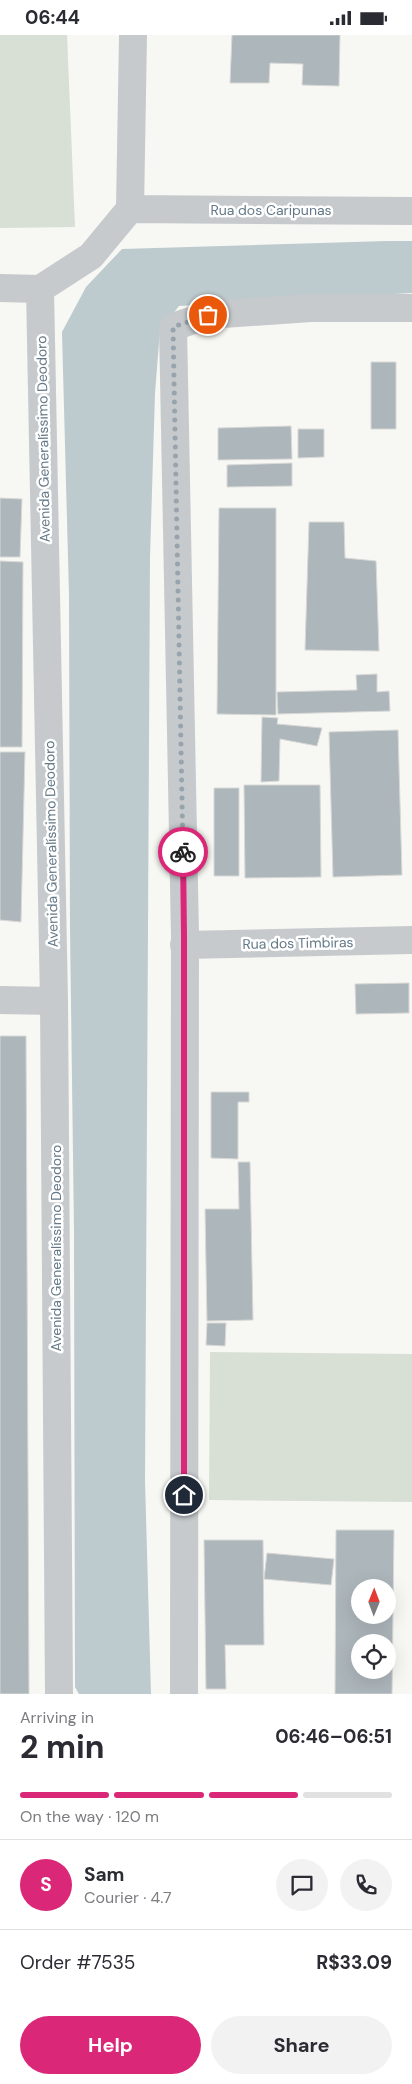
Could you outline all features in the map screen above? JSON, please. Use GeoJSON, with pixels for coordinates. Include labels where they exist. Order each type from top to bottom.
{"type":"FeatureCollection","features":[{"type":"Feature","properties":{"kind":"street"},"geometry":{"type":"LineString","coordinates":[[0,288],[40,289],[91,256],[130,209],[133,35]]}},
{"type":"Feature","properties":{"kind":"street","name":"Rua dos Caripunas"},"geometry":{"type":"LineString","coordinates":[[130,209],[412,211]]}},
{"type":"Feature","properties":{"kind":"street","name":"Avenida Generalíssimo Deodoro"},"geometry":{"type":"LineString","coordinates":[[40,289],[54,1001],[59,1694]]}},
{"type":"Feature","properties":{"kind":"street"},"geometry":{"type":"LineString","coordinates":[[184,1694],[184,945],[173,327],[208,315],[311,308],[412,308]]}},
{"type":"Feature","properties":{"kind":"street","name":"Rua dos Timbiras"},"geometry":{"type":"LineString","coordinates":[[184,945],[412,941]]}},
{"type":"Feature","properties":{"kind":"street"},"geometry":{"type":"LineString","coordinates":[[0,1000],[54,1001]]}},
{"type":"Feature","properties":{"kind":"shaded area"},"geometry":{"type":"Polygon","coordinates":[[[0,35],[67,35],[75,227],[0,228],[0,35]]]}},
{"type":"Feature","properties":{"kind":"shaded area"},"geometry":{"type":"Polygon","coordinates":[[[412,241],[412,293],[179,306],[160,330],[155,393],[150,557],[145,1481],[151,1694],[79,1694],[75,1687],[74,1231],[70,927],[69,595],[62,332],[86,287],[122,249],[412,241]]]}},
{"type":"Feature","properties":{"kind":"shaded area"},"geometry":{"type":"Polygon","coordinates":[[[210,1352],[412,1354],[412,1502],[209,1500],[210,1352]]]}},
{"type":"Feature","properties":{"kind":"building"},"geometry":{"type":"Polygon","coordinates":[[[232,35],[340,35],[339,86],[302,85],[303,64],[270,63],[269,83],[230,83],[232,35]]]}},
{"type":"Feature","properties":{"kind":"building"},"geometry":{"type":"Polygon","coordinates":[[[371,362],[396,362],[396,429],[371,429],[371,362]]]}},
{"type":"Feature","properties":{"kind":"building"},"geometry":{"type":"Polygon","coordinates":[[[291,426],[292,459],[218,460],[218,428],[291,426]]]}},
{"type":"Feature","properties":{"kind":"building"},"geometry":{"type":"Polygon","coordinates":[[[298,429],[324,429],[324,457],[298,458],[298,429]]]}},
{"type":"Feature","properties":{"kind":"building"},"geometry":{"type":"Polygon","coordinates":[[[292,463],[292,486],[227,487],[227,465],[292,463]]]}},
{"type":"Feature","properties":{"kind":"building"},"geometry":{"type":"Polygon","coordinates":[[[0,498],[22,499],[20,557],[0,557],[0,498]]]}},
{"type":"Feature","properties":{"kind":"building"},"geometry":{"type":"Polygon","coordinates":[[[219,508],[276,508],[276,715],[217,714],[219,508]]]}},
{"type":"Feature","properties":{"kind":"building"},"geometry":{"type":"Polygon","coordinates":[[[309,522],[344,522],[345,558],[376,561],[379,651],[305,650],[309,522]]]}},
{"type":"Feature","properties":{"kind":"building"},"geometry":{"type":"Polygon","coordinates":[[[0,561],[23,562],[22,747],[0,747],[0,561]]]}},
{"type":"Feature","properties":{"kind":"building"},"geometry":{"type":"Polygon","coordinates":[[[377,674],[377,692],[389,691],[390,711],[278,714],[277,692],[357,690],[356,675],[377,674]]]}},
{"type":"Feature","properties":{"kind":"building"},"geometry":{"type":"Polygon","coordinates":[[[262,717],[278,718],[277,724],[322,728],[317,746],[280,739],[279,781],[261,782],[262,717]]]}},
{"type":"Feature","properties":{"kind":"building"},"geometry":{"type":"Polygon","coordinates":[[[398,730],[402,875],[333,877],[329,732],[398,730]]]}},
{"type":"Feature","properties":{"kind":"building"},"geometry":{"type":"Polygon","coordinates":[[[0,752],[25,752],[21,922],[0,920],[0,752]]]}},
{"type":"Feature","properties":{"kind":"building"},"geometry":{"type":"Polygon","coordinates":[[[244,785],[320,785],[321,877],[245,878],[244,785]]]}},
{"type":"Feature","properties":{"kind":"building"},"geometry":{"type":"Polygon","coordinates":[[[214,788],[239,788],[239,876],[214,876],[214,788]]]}},
{"type":"Feature","properties":{"kind":"building"},"geometry":{"type":"Polygon","coordinates":[[[409,983],[409,1013],[356,1014],[355,984],[409,983]]]}},
{"type":"Feature","properties":{"kind":"building"},"geometry":{"type":"Polygon","coordinates":[[[0,1036],[26,1036],[29,1694],[0,1694],[0,1036]]]}},
{"type":"Feature","properties":{"kind":"building"},"geometry":{"type":"Polygon","coordinates":[[[211,1092],[249,1092],[249,1102],[238,1102],[238,1159],[211,1158],[211,1092]]]}},
{"type":"Feature","properties":{"kind":"building"},"geometry":{"type":"Polygon","coordinates":[[[238,1162],[250,1162],[253,1320],[207,1321],[205,1209],[239,1209],[238,1162]]]}},
{"type":"Feature","properties":{"kind":"building"},"geometry":{"type":"Polygon","coordinates":[[[207,1323],[226,1323],[225,1346],[206,1345],[207,1323]]]}},
{"type":"Feature","properties":{"kind":"building"},"geometry":{"type":"Polygon","coordinates":[[[336,1530],[394,1530],[393,1579],[351,1579],[351,1624],[393,1624],[393,1634],[351,1634],[351,1679],[392,1679],[392,1694],[335,1694],[336,1530]]]}},
{"type":"Feature","properties":{"kind":"building"},"geometry":{"type":"Polygon","coordinates":[[[204,1540],[263,1540],[264,1645],[225,1645],[226,1689],[206,1689],[204,1540]]]}},
{"type":"Feature","properties":{"kind":"building"},"geometry":{"type":"Polygon","coordinates":[[[267,1553],[334,1559],[331,1585],[264,1579],[267,1553]]]}},
{"type":"Feature","properties":{"kind":"way so far"},"geometry":{"type":"LineString","coordinates":[[183,852],[173,327],[208,315]]}},
{"type":"Feature","properties":{"kind":"route"},"geometry":{"type":"LineString","coordinates":[[183,852],[184,1495]]}}]}
